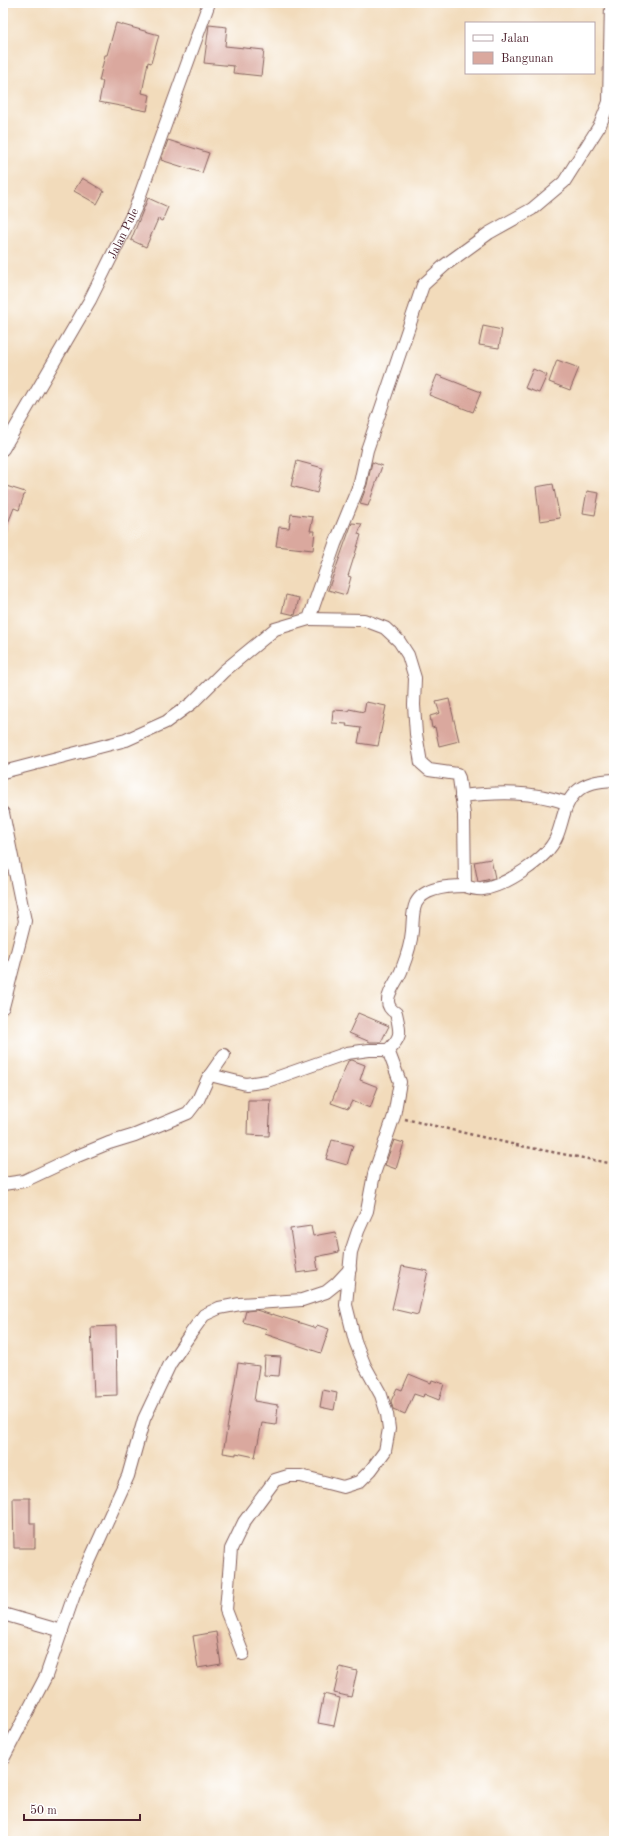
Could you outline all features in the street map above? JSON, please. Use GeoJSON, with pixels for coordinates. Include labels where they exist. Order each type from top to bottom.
{"type":"FeatureCollection","features":[{"type":"Feature","properties":{"kind":"street","name":"Jalan Pule"},"geometry":{"type":"LineString","coordinates":[[3,449],[90,300],[135,209],[209,3]]}},
{"type":"Feature","properties":{"kind":"street"},"geometry":{"type":"LineString","coordinates":[[309,619],[335,544],[360,483],[367,450],[423,284],[445,265],[489,233],[532,209],[564,182],[600,125],[609,102],[611,3]]}},
{"type":"Feature","properties":{"kind":"street"},"geometry":{"type":"LineString","coordinates":[[3,772],[126,740],[166,722],[192,703],[224,671],[275,629],[309,619],[364,620],[385,628],[399,641],[408,655],[415,678],[414,705],[416,734],[421,763],[429,770],[457,774],[462,796],[465,848],[465,886]]}},
{"type":"Feature","properties":{"kind":"street"},"geometry":{"type":"LineString","coordinates":[[210,1075],[246,1084],[268,1081],[347,1053],[369,1050],[388,1050],[399,1037],[400,1028],[396,1013],[389,1009],[387,1004],[388,998],[402,970],[410,946],[413,915],[416,903],[424,895],[436,889],[465,886],[474,889],[496,886],[505,883],[530,866],[556,839],[567,803],[575,793],[587,784],[614,780]]}},
{"type":"Feature","properties":{"kind":"street"},"geometry":{"type":"LineString","coordinates":[[462,796],[493,793],[530,794],[567,803]]}},
{"type":"Feature","properties":{"kind":"street"},"geometry":{"type":"LineString","coordinates":[[3,813],[25,920],[3,1007]]}},
{"type":"Feature","properties":{"kind":"street"},"geometry":{"type":"LineString","coordinates":[[243,1654],[226,1610],[231,1549],[244,1522],[275,1480],[288,1476],[301,1476],[343,1487],[358,1482],[371,1470],[385,1451],[389,1429],[381,1395],[365,1366],[355,1341],[346,1306],[352,1252],[358,1231],[367,1211],[374,1174],[394,1116],[400,1082],[388,1050]]}},
{"type":"Feature","properties":{"kind":"street"},"geometry":{"type":"LineString","coordinates":[[3,1184],[24,1181],[75,1157],[109,1143],[135,1135],[188,1113],[198,1100],[210,1075],[224,1055]]}},
{"type":"Feature","properties":{"kind":"street"},"geometry":{"type":"LineString","coordinates":[[3,1759],[46,1676],[74,1595],[128,1476],[144,1419],[170,1364],[204,1315],[219,1308],[240,1304],[302,1300],[326,1292],[350,1269]]}},
{"type":"Feature","properties":{"kind":"street"},"geometry":{"type":"LineString","coordinates":[[3,1614],[62,1631]]}},
{"type":"Feature","properties":{"kind":"path"},"geometry":{"type":"LineString","coordinates":[[394,1116],[516,1145],[614,1164]]}},
{"type":"Feature","properties":{"kind":"building"},"geometry":{"type":"Polygon","coordinates":[[[116,23],[159,35],[151,63],[148,62],[142,93],[150,95],[147,111],[99,102],[103,81],[99,81],[105,55],[107,55],[116,23]]]}},
{"type":"Feature","properties":{"kind":"building"},"geometry":{"type":"Polygon","coordinates":[[[209,25],[227,27],[225,46],[264,50],[261,76],[233,73],[234,66],[204,63],[209,25]]]}},
{"type":"Feature","properties":{"kind":"building"},"geometry":{"type":"Polygon","coordinates":[[[168,140],[209,153],[202,173],[161,160],[168,140]]]}},
{"type":"Feature","properties":{"kind":"building"},"geometry":{"type":"Polygon","coordinates":[[[82,178],[104,191],[97,204],[74,191],[82,178]]]}},
{"type":"Feature","properties":{"kind":"building"},"geometry":{"type":"Polygon","coordinates":[[[148,198],[168,207],[162,221],[158,219],[146,247],[131,240],[148,198]]]}},
{"type":"Feature","properties":{"kind":"building"},"geometry":{"type":"Polygon","coordinates":[[[483,326],[502,330],[499,348],[479,345],[483,326]]]}},
{"type":"Feature","properties":{"kind":"building"},"geometry":{"type":"Polygon","coordinates":[[[557,360],[579,368],[570,390],[549,382],[557,360]]]}},
{"type":"Feature","properties":{"kind":"building"},"geometry":{"type":"Polygon","coordinates":[[[533,369],[547,375],[539,393],[525,388],[533,369]]]}},
{"type":"Feature","properties":{"kind":"building"},"geometry":{"type":"Polygon","coordinates":[[[437,375],[481,392],[473,412],[429,395],[437,375]]]}},
{"type":"Feature","properties":{"kind":"building"},"geometry":{"type":"Polygon","coordinates":[[[297,461],[323,468],[317,493],[291,486],[297,461]]]}},
{"type":"Feature","properties":{"kind":"building"},"geometry":{"type":"Polygon","coordinates":[[[372,462],[382,466],[368,506],[360,504],[367,485],[372,462]]]}},
{"type":"Feature","properties":{"kind":"building"},"geometry":{"type":"Polygon","coordinates":[[[553,484],[560,518],[540,521],[536,487],[553,484]]]}},
{"type":"Feature","properties":{"kind":"building"},"geometry":{"type":"Polygon","coordinates":[[[3,485],[25,492],[19,510],[14,508],[4,533],[3,485]]]}},
{"type":"Feature","properties":{"kind":"building"},"geometry":{"type":"Polygon","coordinates":[[[587,491],[599,493],[595,515],[583,513],[587,491]]]}},
{"type":"Feature","properties":{"kind":"building"},"geometry":{"type":"Polygon","coordinates":[[[291,514],[313,517],[310,531],[315,531],[313,550],[276,546],[279,527],[289,528],[291,514]]]}},
{"type":"Feature","properties":{"kind":"building"},"geometry":{"type":"Polygon","coordinates":[[[352,523],[362,524],[358,534],[361,535],[348,576],[351,577],[346,595],[328,590],[352,523]]]}},
{"type":"Feature","properties":{"kind":"building"},"geometry":{"type":"Polygon","coordinates":[[[286,595],[299,598],[295,615],[282,612],[286,595]]]}},
{"type":"Feature","properties":{"kind":"building"},"geometry":{"type":"Polygon","coordinates":[[[449,699],[459,741],[439,746],[435,727],[432,728],[430,716],[440,713],[436,702],[449,699]]]}},
{"type":"Feature","properties":{"kind":"building"},"geometry":{"type":"Polygon","coordinates":[[[366,702],[386,706],[378,746],[358,743],[361,728],[346,726],[347,724],[332,723],[333,710],[349,711],[349,709],[364,712],[366,702]]]}},
{"type":"Feature","properties":{"kind":"building"},"geometry":{"type":"Polygon","coordinates":[[[491,859],[495,878],[478,882],[474,862],[491,859]]]}},
{"type":"Feature","properties":{"kind":"building"},"geometry":{"type":"Polygon","coordinates":[[[358,1013],[389,1026],[381,1042],[370,1042],[349,1033],[358,1013]]]}},
{"type":"Feature","properties":{"kind":"building"},"geometry":{"type":"Polygon","coordinates":[[[352,1060],[365,1065],[360,1080],[378,1087],[370,1108],[352,1101],[348,1109],[331,1103],[348,1061],[352,1060]]]}},
{"type":"Feature","properties":{"kind":"building"},"geometry":{"type":"Polygon","coordinates":[[[248,1100],[271,1100],[269,1136],[247,1135],[248,1100]]]}},
{"type":"Feature","properties":{"kind":"building"},"geometry":{"type":"Polygon","coordinates":[[[332,1140],[353,1145],[347,1165],[326,1159],[332,1140]]]}},
{"type":"Feature","properties":{"kind":"building"},"geometry":{"type":"Polygon","coordinates":[[[394,1140],[404,1143],[396,1169],[385,1165],[394,1140]]]}},
{"type":"Feature","properties":{"kind":"building"},"geometry":{"type":"Polygon","coordinates":[[[311,1226],[313,1236],[335,1232],[339,1252],[316,1257],[318,1270],[297,1273],[290,1229],[311,1226]]]}},
{"type":"Feature","properties":{"kind":"building"},"geometry":{"type":"Polygon","coordinates":[[[402,1266],[428,1271],[418,1315],[392,1309],[402,1266]]]}},
{"type":"Feature","properties":{"kind":"building"},"geometry":{"type":"Polygon","coordinates":[[[256,1310],[316,1328],[317,1325],[329,1329],[321,1353],[265,1334],[267,1329],[243,1322],[246,1311],[256,1310]]]}},
{"type":"Feature","properties":{"kind":"building"},"geometry":{"type":"Polygon","coordinates":[[[116,1326],[117,1395],[94,1396],[91,1327],[116,1326]]]}},
{"type":"Feature","properties":{"kind":"building"},"geometry":{"type":"Polygon","coordinates":[[[265,1356],[281,1357],[279,1376],[264,1375],[265,1356]]]}},
{"type":"Feature","properties":{"kind":"building"},"geometry":{"type":"Polygon","coordinates":[[[238,1363],[259,1366],[254,1401],[278,1405],[276,1425],[262,1423],[255,1457],[236,1453],[236,1455],[223,1453],[238,1363]]]}},
{"type":"Feature","properties":{"kind":"building"},"geometry":{"type":"Polygon","coordinates":[[[409,1374],[431,1383],[432,1380],[444,1384],[439,1400],[424,1394],[423,1397],[414,1394],[405,1414],[393,1409],[391,1401],[397,1388],[402,1390],[409,1374]]]}},
{"type":"Feature","properties":{"kind":"building"},"geometry":{"type":"Polygon","coordinates":[[[323,1390],[337,1393],[334,1410],[320,1407],[323,1390]]]}},
{"type":"Feature","properties":{"kind":"building"},"geometry":{"type":"Polygon","coordinates":[[[13,1498],[30,1498],[30,1523],[35,1523],[35,1548],[14,1548],[13,1498]]]}},
{"type":"Feature","properties":{"kind":"building"},"geometry":{"type":"Polygon","coordinates":[[[216,1632],[221,1664],[198,1668],[193,1636],[216,1632]]]}},
{"type":"Feature","properties":{"kind":"building"},"geometry":{"type":"Polygon","coordinates":[[[340,1667],[357,1671],[351,1697],[334,1693],[340,1667]]]}},
{"type":"Feature","properties":{"kind":"building"},"geometry":{"type":"Polygon","coordinates":[[[324,1694],[340,1698],[334,1726],[318,1723],[324,1694]]]}}]}
